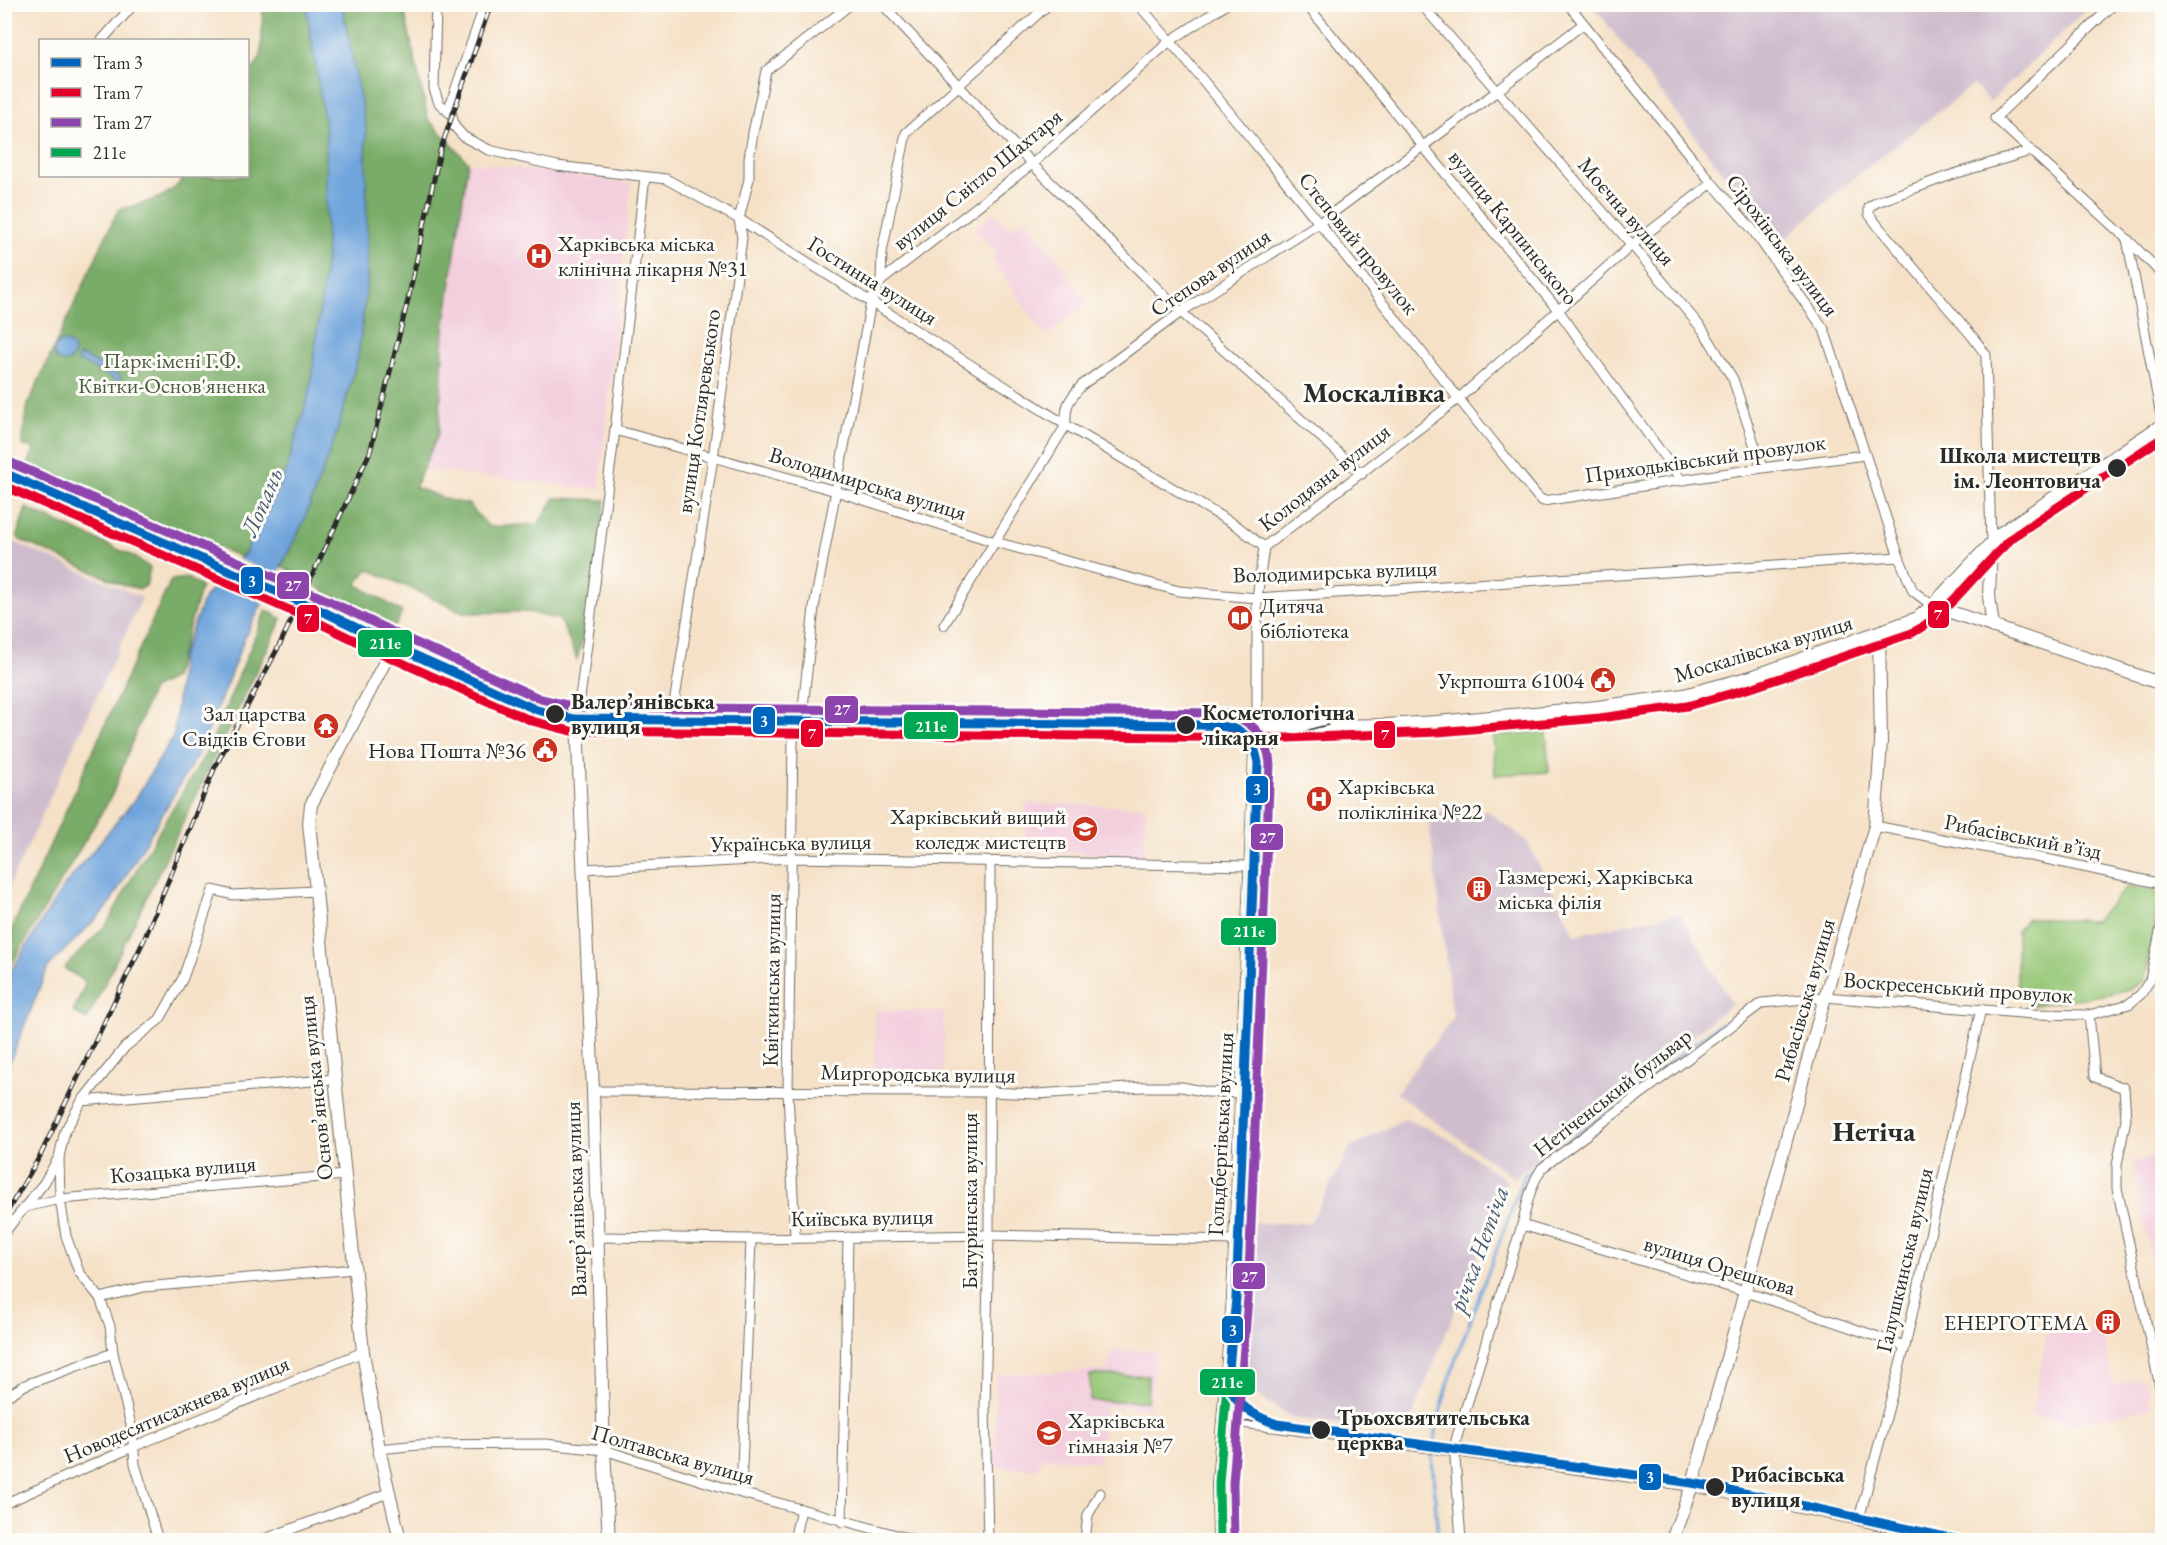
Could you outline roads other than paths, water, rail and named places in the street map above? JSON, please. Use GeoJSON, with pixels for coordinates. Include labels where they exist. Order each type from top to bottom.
{"type":"FeatureCollection","features":[{"type":"Feature","properties":{"kind":"main road","name":"Москалівська вулиця"},"geometry":{"type":"LineString","coordinates":[[1257,728],[1437,723],[1599,708],[1684,696],[1751,678],[1914,621],[1934,606],[1990,544],[2016,523],[2163,426]]}},
{"type":"Feature","properties":{"kind":"main road","name":"Гольдбергівська вулиця"},"geometry":{"type":"LineString","coordinates":[[1220,1540],[1219,1483],[1234,1298],[1257,728]]}},
{"type":"Feature","properties":{"kind":"street"},"geometry":{"type":"LineString","coordinates":[[103,39],[134,4]]}},
{"type":"Feature","properties":{"kind":"street","name":"Гостинна вулиця"},"geometry":{"type":"LineString","coordinates":[[436,4],[434,89],[439,103],[452,115],[454,126],[464,137],[489,150],[557,166],[666,179],[674,182],[739,219],[1066,425],[1237,526],[1264,547]]}},
{"type":"Feature","properties":{"kind":"street"},"geometry":{"type":"LineString","coordinates":[[446,110],[485,4]]}},
{"type":"Feature","properties":{"kind":"street","name":"вулиця Котляревського"},"geometry":{"type":"LineString","coordinates":[[671,723],[713,458],[742,238],[739,219],[749,179],[749,158],[766,71],[851,4]]}},
{"type":"Feature","properties":{"kind":"street"},"geometry":{"type":"LineString","coordinates":[[882,4],[958,88],[1181,312],[1362,474]]}},
{"type":"Feature","properties":{"kind":"street"},"geometry":{"type":"LineString","coordinates":[[880,281],[882,252],[906,133],[1050,4]]}},
{"type":"Feature","properties":{"kind":"street","name":"Степовий провулок"},"geometry":{"type":"LineString","coordinates":[[1138,4],[1170,40],[1537,496],[1543,501],[1550,501]]}},
{"type":"Feature","properties":{"kind":"street","name":"вулиця Світло Шахтаря"},"geometry":{"type":"LineString","coordinates":[[796,725],[803,708],[814,608],[871,302],[880,281],[1032,164],[1170,40],[1227,4]]}},
{"type":"Feature","properties":{"kind":"street","name":"вулиця Карпинського"},"geometry":{"type":"LineString","coordinates":[[1306,4],[1558,310],[1682,481]]}},
{"type":"Feature","properties":{"kind":"street","name":"Моєчна вулиця"},"geometry":{"type":"LineString","coordinates":[[1421,4],[1632,245],[1703,330],[1733,379],[1762,468]]}},
{"type":"Feature","properties":{"kind":"street","name":"Сірохінська вулиця"},"geometry":{"type":"LineString","coordinates":[[1568,4],[1712,183],[1752,228],[1824,329],[1899,557],[1913,591],[1934,606]]}},
{"type":"Feature","properties":{"kind":"street"},"geometry":{"type":"LineString","coordinates":[[2114,4],[1995,118],[2163,274]]}},
{"type":"Feature","properties":{"kind":"street","name":"Степова вулиця"},"geometry":{"type":"LineString","coordinates":[[944,625],[1066,425],[1065,410],[1069,399],[1082,385],[1181,312],[1319,224],[1583,24]]}},
{"type":"Feature","properties":{"kind":"street"},"geometry":{"type":"LineString","coordinates":[[1993,627],[1989,596],[1986,355],[1878,226],[1869,214],[1869,207],[1951,174],[2030,151]]}},
{"type":"Feature","properties":{"kind":"street","name":"Валер’янівська вулиця"},"geometry":{"type":"LineString","coordinates":[[609,1540],[577,721],[645,177]]}},
{"type":"Feature","properties":{"kind":"street","name":"Колодязна вулиця"},"geometry":{"type":"LineString","coordinates":[[1257,728],[1257,598],[1264,547],[1458,399],[1632,245],[1712,183]]}},
{"type":"Feature","properties":{"kind":"street"},"geometry":{"type":"LineString","coordinates":[[2127,240],[2163,421]]}},
{"type":"Feature","properties":{"kind":"street","name":"Володимирська вулиця"},"geometry":{"type":"LineString","coordinates":[[615,430],[836,491],[994,542],[1179,591],[1257,598],[1899,557]]}},
{"type":"Feature","properties":{"kind":"street","name":"Приходьківський провулок"},"geometry":{"type":"LineString","coordinates":[[1550,501],[1865,454]]}},
{"type":"Feature","properties":{"kind":"street","name":"Москалівська вулиця"},"geometry":{"type":"LineString","coordinates":[[4,476],[323,615],[539,713],[577,721],[1257,728]]}},
{"type":"Feature","properties":{"kind":"street"},"geometry":{"type":"LineString","coordinates":[[1934,606],[2163,684]]}},
{"type":"Feature","properties":{"kind":"street","name":"Рибасівська вулиця"},"geometry":{"type":"LineString","coordinates":[[1672,1540],[1694,1480],[1825,997],[1875,826],[1881,742],[1880,634]]}},
{"type":"Feature","properties":{"kind":"street","name":"Основ’янська вулиця"},"geometry":{"type":"LineString","coordinates":[[392,648],[311,805],[309,823],[363,1352],[379,1449],[400,1540]]}},
{"type":"Feature","properties":{"kind":"street","name":"Квіткинська вулиця"},"geometry":{"type":"LineString","coordinates":[[795,1237],[788,1092],[793,739],[796,725]]}},
{"type":"Feature","properties":{"kind":"street","name":"Рибасівський в’їзд"},"geometry":{"type":"LineString","coordinates":[[1875,826],[2163,884]]}},
{"type":"Feature","properties":{"kind":"street","name":"Українська вулиця"},"geometry":{"type":"LineString","coordinates":[[584,868],[792,858],[1251,866]]}},
{"type":"Feature","properties":{"kind":"street","name":"Батуринська вулиця"},"geometry":{"type":"LineString","coordinates":[[988,1540],[985,1406],[989,1235],[990,862]]}},
{"type":"Feature","properties":{"kind":"street"},"geometry":{"type":"LineString","coordinates":[[158,1540],[135,1464],[135,1446],[113,1353],[110,1326],[100,1298],[80,1272],[66,1236],[60,1199],[59,1157],[65,1131],[82,1101],[125,1047],[160,1019],[183,978],[213,890],[233,895],[316,891]]}},
{"type":"Feature","properties":{"kind":"street","name":"Воскресенський провулок"},"geometry":{"type":"LineString","coordinates":[[1825,997],[2033,1014],[2089,1015],[2129,1004],[2141,994],[2150,980],[2163,923]]}},
{"type":"Feature","properties":{"kind":"street","name":"Нетіченський бульвар"},"geometry":{"type":"LineString","coordinates":[[1461,1540],[1456,1440],[1522,1225],[1529,1194],[1542,1168],[1762,1003],[1825,997]]}},
{"type":"Feature","properties":{"kind":"street","name":"Галушкинська вулиця"},"geometry":{"type":"LineString","coordinates":[[1859,1519],[1905,1346],[1981,1009]]}},
{"type":"Feature","properties":{"kind":"street"},"geometry":{"type":"LineString","coordinates":[[2089,1015],[2095,1077],[2124,1088],[2126,1119],[2117,1165],[2117,1188],[2163,1396]]}},
{"type":"Feature","properties":{"kind":"street"},"geometry":{"type":"LineString","coordinates":[[82,1101],[335,1078]]}},
{"type":"Feature","properties":{"kind":"street","name":"Миргородська вулиця"},"geometry":{"type":"LineString","coordinates":[[592,1091],[1037,1094],[1182,1087],[1207,1092],[1243,1093]]}},
{"type":"Feature","properties":{"kind":"street"},"geometry":{"type":"LineString","coordinates":[[4,1233],[44,1183],[59,1157]]}},
{"type":"Feature","properties":{"kind":"street","name":"Козацька вулиця"},"geometry":{"type":"LineString","coordinates":[[25,1207],[60,1199],[345,1175]]}},
{"type":"Feature","properties":{"kind":"street","name":"вулиця Орєшкова"},"geometry":{"type":"LineString","coordinates":[[1522,1225],[1746,1292],[1905,1346]]}},
{"type":"Feature","properties":{"kind":"street","name":"Київська вулиця"},"geometry":{"type":"LineString","coordinates":[[597,1237],[751,1239],[989,1235],[1236,1239]]}},
{"type":"Feature","properties":{"kind":"street"},"geometry":{"type":"LineString","coordinates":[[843,1522],[848,1237]]}},
{"type":"Feature","properties":{"kind":"street"},"geometry":{"type":"LineString","coordinates":[[741,1493],[751,1239]]}},
{"type":"Feature","properties":{"kind":"street"},"geometry":{"type":"LineString","coordinates":[[100,1298],[144,1287],[355,1269]]}},
{"type":"Feature","properties":{"kind":"street","name":"Новодесятисажнева вулиця"},"geometry":{"type":"LineString","coordinates":[[4,1504],[135,1446],[363,1352]]}},
{"type":"Feature","properties":{"kind":"street"},"geometry":{"type":"LineString","coordinates":[[4,1398],[25,1385],[113,1353]]}},
{"type":"Feature","properties":{"kind":"street"},"geometry":{"type":"LineString","coordinates":[[1224,1419],[1694,1480],[1949,1540]]}},
{"type":"Feature","properties":{"kind":"street","name":"Полтавська вулиця"},"geometry":{"type":"LineString","coordinates":[[379,1449],[418,1445],[545,1443],[604,1450],[741,1493],[915,1540]]}},
{"type":"Feature","properties":{"kind":"street"},"geometry":{"type":"LineString","coordinates":[[262,1540],[388,1493]]}},
{"type":"Feature","properties":{"kind":"street"},"geometry":{"type":"LineString","coordinates":[[1085,1540],[1088,1515],[1100,1493]]}},
{"type":"Feature","properties":{"kind":"street"},"geometry":{"type":"LineString","coordinates":[[794,1540],[801,1509]]}},
{"type":"Feature","properties":{"kind":"water"},"geometry":{"type":"Polygon","coordinates":[[[306,5],[342,5],[366,128],[367,281],[358,357],[337,432],[303,523],[245,637],[202,747],[107,908],[48,967],[5,1074],[5,981],[61,890],[136,798],[174,735],[181,658],[204,598],[245,553],[286,472],[310,390],[326,260],[326,132],[306,5]]]}},
{"type":"Feature","properties":{"kind":"water"},"geometry":{"type":"Polygon","coordinates":[[[64,342],[71,345],[74,352],[71,359],[64,362],[57,359],[54,352],[57,345],[64,342]]]}},
{"type":"Feature","properties":{"kind":"water"},"geometry":{"type":"Polygon","coordinates":[[[80,355],[121,377],[119,382],[77,360],[80,355]]]}},
{"type":"Feature","properties":{"kind":"waterway","name":"річка Нетіча"},"geometry":{"type":"LineString","coordinates":[[1434,1443],[1438,1419],[1455,1361],[1524,1176],[1720,1024]]}},
{"type":"Feature","properties":{"kind":"waterway","name":"річка Нетіча"},"geometry":{"type":"LineString","coordinates":[[1433,1450],[1438,1540]]}},
{"type":"Feature","properties":{"kind":"tram line","name":"7"},"geometry":{"type":"LineString","coordinates":[[4,486],[319,623],[532,721],[571,731],[1288,738],[1438,732],[1600,718],[1687,706],[1754,687],[1912,633],[1953,601],[2017,534],[2162,438]]}},
{"type":"Feature","properties":{"kind":"tram line","name":"27"},"geometry":{"type":"LineString","coordinates":[[9,462],[329,601],[541,699],[575,707],[1222,713],[1241,719],[1255,729],[1265,744],[1270,763],[1248,1298],[1233,1483],[1234,1540]]}},
{"type":"Feature","properties":{"kind":"tram line","name":"3"},"geometry":{"type":"LineString","coordinates":[[4,473],[324,612],[537,710],[574,719],[1200,725],[1222,726],[1239,731],[1251,742],[1258,763],[1236,1298],[1229,1370],[1230,1387],[1243,1406],[1256,1415],[1277,1424],[1692,1483],[1959,1540]]}},
{"type":"Feature","properties":{"kind":"tram line"},"geometry":{"type":"LineString","coordinates":[[1252,806],[1259,774],[1274,751],[1297,735],[1328,725]]}},
{"type":"Feature","properties":{"kind":"tram line"},"geometry":{"type":"LineString","coordinates":[[1220,1451],[1223,1439],[1234,1425],[1251,1421],[1282,1425]]}},
{"type":"Feature","properties":{"kind":"railway"},"geometry":{"type":"LineString","coordinates":[[4,1217],[40,1156],[144,940],[215,767],[281,642],[370,452],[408,300],[440,151],[491,4]]}},
{"type":"Feature","properties":{"kind":"place","name":"Харківська міська клінічна лікарня №31"},"geometry":{"type":"Point","coordinates":[539,256]}},
{"type":"Feature","properties":{"kind":"place","name":"Школа мистецтв ім. Леонтовича"},"geometry":{"type":"Point","coordinates":[2117,468]}},
{"type":"Feature","properties":{"kind":"place","name":"Дитяча бібліотека"},"geometry":{"type":"Point","coordinates":[1240,618]}},
{"type":"Feature","properties":{"kind":"place","name":"Укрпошта 61004"},"geometry":{"type":"Point","coordinates":[1603,680]}},
{"type":"Feature","properties":{"kind":"place","name":"Валер’янівська вулиця"},"geometry":{"type":"Point","coordinates":[555,714]}},
{"type":"Feature","properties":{"kind":"place","name":"Косметологічна лікарня"},"geometry":{"type":"Point","coordinates":[1186,725]}},
{"type":"Feature","properties":{"kind":"place","name":"Зал царства Свідків Єгови"},"geometry":{"type":"Point","coordinates":[326,726]}},
{"type":"Feature","properties":{"kind":"place","name":"Нова Пошта №36"},"geometry":{"type":"Point","coordinates":[545,750]}},
{"type":"Feature","properties":{"kind":"place","name":"Харківська поліклініка №22"},"geometry":{"type":"Point","coordinates":[1319,799]}},
{"type":"Feature","properties":{"kind":"place","name":"Харківський вищий коледж мистецтв"},"geometry":{"type":"Point","coordinates":[1085,829]}},
{"type":"Feature","properties":{"kind":"place","name":"Газмережі, Харківська міська філія"},"geometry":{"type":"Point","coordinates":[1479,889]}},
{"type":"Feature","properties":{"kind":"place","name":"ЕНЕРГОТЕМА"},"geometry":{"type":"Point","coordinates":[2108,1322]}},
{"type":"Feature","properties":{"kind":"place","name":"Трьохсвятительська церква"},"geometry":{"type":"Point","coordinates":[1321,1430]}},
{"type":"Feature","properties":{"kind":"place","name":"Харківська гімназія №7"},"geometry":{"type":"Point","coordinates":[1049,1433]}},
{"type":"Feature","properties":{"kind":"place","name":"Рибасівська вулиця"},"geometry":{"type":"Point","coordinates":[1715,1487]}},
{"type":"Feature","properties":{"kind":"district","name":"Москалівка"},"geometry":{"type":"Point","coordinates":[1374,392]}},
{"type":"Feature","properties":{"kind":"district","name":"Нетіча"},"geometry":{"type":"Point","coordinates":[1874,1131]}},
{"type":"Feature","properties":{"kind":"park label","name":"Парк імені Г.Ф. Квітки-Основ'яненка"},"geometry":{"type":"Point","coordinates":[172,372]}},
{"type":"Feature","properties":{"kind":"water label","name":"Лопань"},"geometry":{"type":"Point","coordinates":[262,502]}}]}
